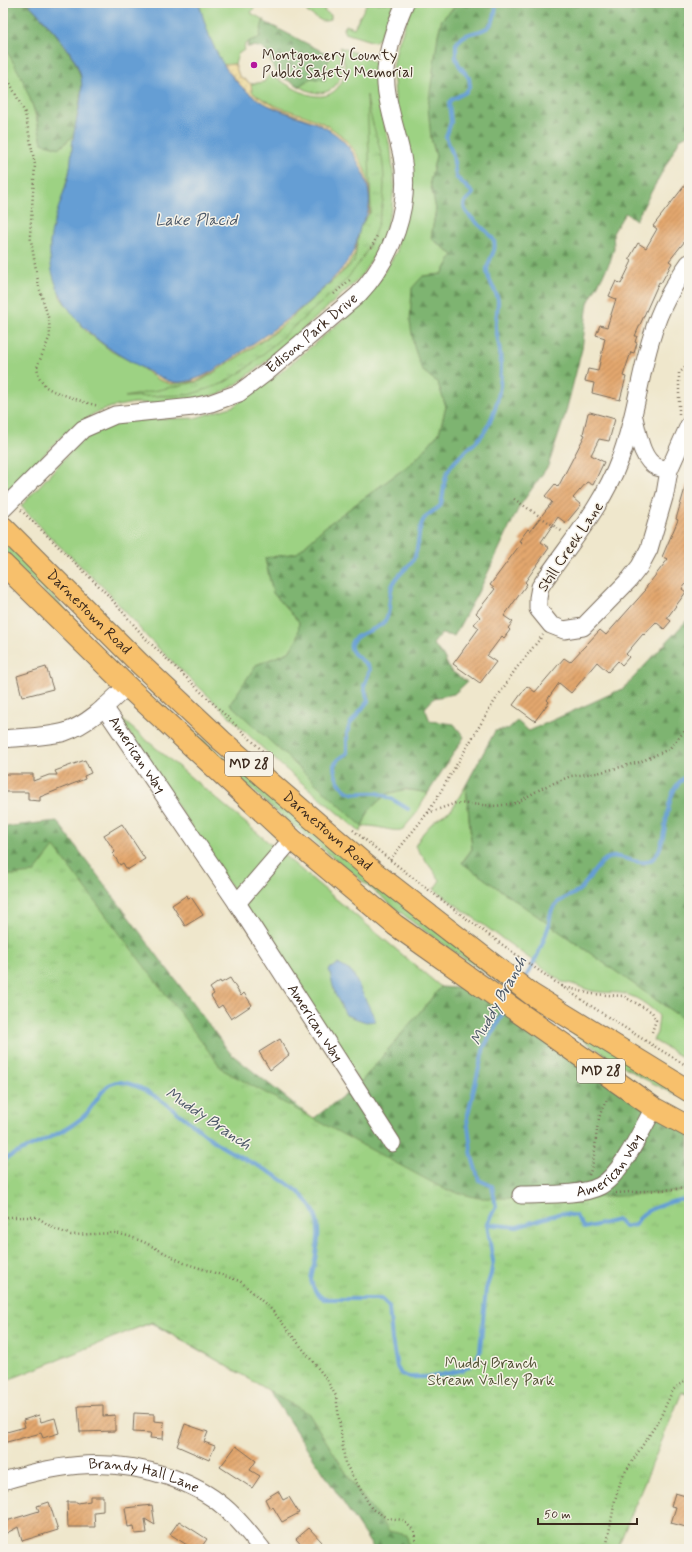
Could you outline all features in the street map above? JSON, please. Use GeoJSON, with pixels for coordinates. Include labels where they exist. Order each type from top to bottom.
{"type":"FeatureCollection","features":[{"type":"Feature","properties":{"kind":"main road","name":"Darnestown Road"},"geometry":{"type":"LineString","coordinates":[[3,527],[139,663],[222,741],[374,872],[531,994],[689,1091]]}},
{"type":"Feature","properties":{"kind":"main road","name":"Darnestown Road"},"geometry":{"type":"LineString","coordinates":[[3,564],[127,686],[292,839],[395,925],[654,1108],[689,1126]]}},
{"type":"Feature","properties":{"kind":"street","name":"Edison Park Drive"},"geometry":{"type":"LineString","coordinates":[[7,505],[74,436],[103,419],[128,412],[172,410],[211,403],[249,387],[358,295],[373,279],[384,262],[392,244],[400,220],[403,201],[402,158],[390,107],[386,71],[393,35],[405,3]]}},
{"type":"Feature","properties":{"kind":"street","name":"Still Creek Lane"},"geometry":{"type":"LineString","coordinates":[[551,625],[538,609],[540,587],[575,540],[604,497],[620,460],[634,418],[637,394],[653,332],[665,303],[689,263]]}},
{"type":"Feature","properties":{"kind":"street"},"geometry":{"type":"LineString","coordinates":[[634,418],[643,450],[648,460],[656,467],[670,470]]}},
{"type":"Feature","properties":{"kind":"street"},"geometry":{"type":"LineString","coordinates":[[551,625],[564,630],[583,626],[607,604],[640,566],[649,549],[656,526],[683,422]]}},
{"type":"Feature","properties":{"kind":"street"},"geometry":{"type":"LineString","coordinates":[[3,739],[64,732],[77,727],[104,707],[127,686]]}},
{"type":"Feature","properties":{"kind":"street","name":"American Way"},"geometry":{"type":"LineString","coordinates":[[104,707],[237,903],[392,1143]]}},
{"type":"Feature","properties":{"kind":"street"},"geometry":{"type":"LineString","coordinates":[[237,903],[292,839]]}},
{"type":"Feature","properties":{"kind":"street","name":"American Way"},"geometry":{"type":"LineString","coordinates":[[521,1195],[573,1193],[600,1186],[613,1176],[654,1108]]}},
{"type":"Feature","properties":{"kind":"street","name":"Brandy Hall Lane"},"geometry":{"type":"LineString","coordinates":[[3,1481],[21,1475],[80,1464],[104,1463],[145,1469],[200,1490],[223,1505],[240,1522],[262,1549]]}},
{"type":"Feature","properties":{"kind":"path"},"geometry":{"type":"LineString","coordinates":[[3,69],[24,113],[35,165],[30,235],[39,287],[49,320],[50,336],[37,367],[39,377],[46,387],[53,390],[84,402],[98,406],[105,405]]}},
{"type":"Feature","properties":{"kind":"path"},"geometry":{"type":"LineString","coordinates":[[370,251],[379,232]]}},
{"type":"Feature","properties":{"kind":"path"},"geometry":{"type":"LineString","coordinates":[[331,297],[353,276]]}},
{"type":"Feature","properties":{"kind":"path"},"geometry":{"type":"LineString","coordinates":[[683,422],[679,412],[679,373],[689,364]]}},
{"type":"Feature","properties":{"kind":"path"},"geometry":{"type":"LineString","coordinates":[[514,499],[575,540]]}},
{"type":"Feature","properties":{"kind":"path"},"geometry":{"type":"LineString","coordinates":[[7,505],[106,593],[147,640],[272,760]]}},
{"type":"Feature","properties":{"kind":"path"},"geometry":{"type":"LineString","coordinates":[[389,859],[427,813],[499,694],[551,625]]}},
{"type":"Feature","properties":{"kind":"path"},"geometry":{"type":"LineString","coordinates":[[427,813],[456,803],[496,806],[516,803],[544,787],[572,776],[597,774],[640,762],[669,749],[689,726]]}},
{"type":"Feature","properties":{"kind":"path"},"geometry":{"type":"LineString","coordinates":[[352,829],[448,906],[522,960],[625,1030],[689,1067]]}},
{"type":"Feature","properties":{"kind":"path"},"geometry":{"type":"LineString","coordinates":[[558,984],[591,994],[622,996],[636,1002],[652,1012],[656,1020],[652,1032]]}},
{"type":"Feature","properties":{"kind":"path"},"geometry":{"type":"LineString","coordinates":[[607,1100],[598,1119],[592,1167],[589,1175],[592,1182],[613,1193],[689,1188]]}},
{"type":"Feature","properties":{"kind":"path"},"geometry":{"type":"LineString","coordinates":[[3,1217],[37,1217],[53,1228],[71,1235],[115,1233],[128,1236],[144,1242],[184,1263],[240,1281],[272,1310],[325,1377],[336,1396],[345,1463],[372,1509],[387,1518],[403,1520],[414,1531],[417,1549]]}},
{"type":"Feature","properties":{"kind":"path"},"geometry":{"type":"LineString","coordinates":[[606,1549],[615,1500],[622,1477],[659,1420],[673,1390],[689,1377]]}},
{"type":"Feature","properties":{"kind":"green space"},"geometry":{"type":"Polygon","coordinates":[[[3,3],[28,3],[55,33],[73,58],[82,79],[81,95],[74,135],[60,148],[42,143],[37,117],[22,78],[3,44],[3,3]]]}},
{"type":"Feature","properties":{"kind":"green space"},"geometry":{"type":"Polygon","coordinates":[[[199,3],[257,3],[251,13],[264,20],[259,38],[245,44],[244,50],[238,54],[235,64],[223,65],[215,51],[199,3]]]}},
{"type":"Feature","properties":{"kind":"green space"},"geometry":{"type":"Polygon","coordinates":[[[320,3],[328,3],[324,11],[331,15],[331,19],[328,21],[322,21],[307,12],[308,5],[318,8],[320,3]]]}},
{"type":"Feature","properties":{"kind":"green space"},"geometry":{"type":"Polygon","coordinates":[[[367,3],[394,3],[380,38],[374,42],[345,33],[343,30],[346,25],[354,28],[367,3]]]}},
{"type":"Feature","properties":{"kind":"green space"},"geometry":{"type":"Polygon","coordinates":[[[413,3],[459,3],[442,19],[438,35],[431,138],[436,156],[430,182],[436,209],[431,238],[453,255],[442,274],[423,276],[422,370],[438,383],[446,407],[439,433],[413,462],[326,526],[297,553],[265,559],[273,593],[299,622],[298,638],[289,652],[256,665],[362,826],[370,809],[376,802],[389,793],[411,790],[428,793],[415,815],[402,830],[364,826],[360,832],[282,766],[254,740],[149,639],[106,590],[50,537],[21,506],[78,444],[111,424],[134,420],[195,418],[234,406],[280,373],[353,311],[372,291],[397,251],[395,96],[393,68],[397,47],[413,3]]]}},
{"type":"Feature","properties":{"kind":"green space"},"geometry":{"type":"Polygon","coordinates":[[[459,3],[689,3],[689,134],[680,139],[636,220],[625,213],[613,233],[614,248],[610,262],[588,303],[582,349],[564,419],[548,466],[519,507],[482,585],[454,636],[441,634],[433,644],[444,657],[450,670],[467,682],[454,694],[434,698],[425,708],[430,721],[454,724],[464,737],[428,793],[406,789],[387,794],[370,809],[362,826],[230,704],[256,665],[289,652],[298,638],[299,622],[273,593],[265,558],[297,553],[326,526],[413,462],[439,433],[446,407],[438,383],[422,370],[414,347],[410,321],[412,288],[423,276],[442,274],[453,255],[431,238],[436,209],[430,182],[436,156],[431,138],[428,107],[438,35],[442,19],[459,3]]]}},
{"type":"Feature","properties":{"kind":"green space"},"geometry":{"type":"Polygon","coordinates":[[[263,21],[331,56],[327,63],[325,80],[311,78],[299,86],[279,75],[272,65],[266,51],[262,48],[247,47],[249,41],[259,38],[263,21]]]}},
{"type":"Feature","properties":{"kind":"green space"},"geometry":{"type":"Polygon","coordinates":[[[3,44],[10,53],[28,91],[42,143],[60,148],[74,135],[70,169],[50,243],[60,297],[86,331],[111,351],[139,366],[157,379],[171,384],[197,381],[208,376],[284,325],[348,265],[355,253],[369,214],[371,201],[370,187],[350,145],[341,135],[321,122],[275,106],[254,94],[252,92],[251,84],[264,82],[269,75],[271,75],[304,93],[319,96],[327,95],[339,86],[344,77],[345,67],[340,47],[372,60],[375,63],[379,103],[391,151],[394,183],[392,207],[380,247],[359,279],[278,352],[237,384],[219,394],[170,404],[134,403],[112,407],[95,413],[76,425],[60,438],[12,488],[4,492],[3,44]]]}},
{"type":"Feature","properties":{"kind":"green space"},"geometry":{"type":"Polygon","coordinates":[[[335,50],[339,55],[342,67],[339,80],[331,90],[318,93],[298,86],[311,78],[325,80],[327,63],[335,50]]]}},
{"type":"Feature","properties":{"kind":"green space"},"geometry":{"type":"Polygon","coordinates":[[[367,95],[382,158],[384,194],[377,228],[362,259],[351,274],[339,287],[246,369],[222,384],[189,395],[125,397],[201,381],[273,334],[354,262],[360,227],[371,211],[367,95]]]}},
{"type":"Feature","properties":{"kind":"green space"},"geometry":{"type":"Polygon","coordinates":[[[3,545],[10,548],[36,571],[45,587],[87,633],[13,562],[3,548],[3,545]]]}},
{"type":"Feature","properties":{"kind":"green space"},"geometry":{"type":"Polygon","coordinates":[[[689,618],[689,1023],[462,863],[472,849],[466,785],[495,731],[508,729],[517,721],[529,731],[624,688],[689,618]]]}},
{"type":"Feature","properties":{"kind":"green space"},"geometry":{"type":"Polygon","coordinates":[[[157,700],[235,767],[678,1096],[639,1076],[553,1021],[415,924],[270,806],[157,700]]]}},
{"type":"Feature","properties":{"kind":"green space"},"geometry":{"type":"Polygon","coordinates":[[[119,717],[441,987],[360,1083],[119,717]]]}},
{"type":"Feature","properties":{"kind":"green space"},"geometry":{"type":"Polygon","coordinates":[[[466,785],[472,849],[462,862],[689,1023],[689,1061],[653,1040],[657,1033],[659,1016],[641,1001],[626,994],[592,991],[574,984],[562,982],[434,889],[440,880],[415,846],[423,833],[434,821],[452,809],[466,785]]]}},
{"type":"Feature","properties":{"kind":"green space","name":"Muddy Branch Stream Valley Park"},"geometry":{"type":"Polygon","coordinates":[[[57,821],[230,1053],[313,1119],[360,1083],[441,987],[486,990],[689,1127],[689,1395],[670,1388],[603,1549],[374,1549],[268,1389],[151,1323],[3,1376],[3,827],[57,821]]]}},
{"type":"Feature","properties":{"kind":"green space","name":"Muddy Branch Stream Valley Park"},"geometry":{"type":"Polygon","coordinates":[[[54,847],[223,1070],[446,1190],[478,1198],[575,1199],[689,1190],[689,1394],[682,1392],[617,1549],[409,1549],[407,1535],[389,1531],[354,1485],[309,1414],[152,1322],[3,1382],[3,876],[34,873],[54,847]]]}},
{"type":"Feature","properties":{"kind":"sand"},"geometry":{"type":"Polygon","coordinates":[[[235,64],[239,76],[251,84],[252,92],[254,94],[273,105],[322,123],[345,139],[353,149],[366,173],[369,186],[369,214],[368,185],[354,154],[342,139],[318,123],[259,102],[242,87],[223,65],[235,64]]]}},
{"type":"Feature","properties":{"kind":"sand"},"geometry":{"type":"Polygon","coordinates":[[[360,225],[362,225],[355,253],[348,265],[336,278],[284,325],[220,369],[197,381],[171,384],[157,379],[139,366],[171,382],[193,380],[208,374],[285,321],[337,274],[355,249],[360,225]]]}},
{"type":"Feature","properties":{"kind":"water","name":"Lake Placid"},"geometry":{"type":"Polygon","coordinates":[[[28,3],[199,3],[211,40],[228,71],[239,84],[252,96],[268,105],[330,130],[348,147],[359,164],[367,185],[369,205],[354,250],[342,269],[319,293],[291,316],[223,365],[201,377],[190,381],[169,381],[153,374],[112,350],[97,339],[71,312],[54,280],[50,262],[51,234],[69,174],[82,84],[78,67],[67,47],[28,3]]]}},
{"type":"Feature","properties":{"kind":"water"},"geometry":{"type":"Polygon","coordinates":[[[338,964],[352,972],[376,1021],[366,1022],[346,1015],[335,994],[329,969],[338,964]]]}},
{"type":"Feature","properties":{"kind":"building"},"geometry":{"type":"Polygon","coordinates":[[[689,180],[689,236],[669,261],[672,263],[661,283],[659,282],[635,336],[637,336],[635,342],[637,343],[634,353],[631,352],[623,376],[626,377],[620,400],[592,393],[594,383],[585,381],[588,369],[598,371],[605,338],[596,335],[600,325],[607,327],[616,299],[609,296],[616,281],[621,284],[632,261],[629,259],[638,243],[646,248],[657,229],[653,226],[689,180]]]}},
{"type":"Feature","properties":{"kind":"building"},"geometry":{"type":"Polygon","coordinates":[[[590,412],[615,419],[609,441],[599,439],[591,455],[604,462],[593,485],[587,482],[573,498],[581,505],[566,523],[558,517],[541,542],[549,548],[525,582],[527,584],[504,616],[513,622],[508,628],[510,630],[504,638],[502,636],[487,656],[496,662],[480,683],[453,664],[479,628],[474,624],[480,617],[476,613],[495,589],[490,585],[522,542],[519,541],[528,529],[530,531],[552,502],[545,496],[555,484],[558,487],[585,435],[583,434],[588,413],[590,412]]]}},
{"type":"Feature","properties":{"kind":"building"},"geometry":{"type":"Polygon","coordinates":[[[686,485],[689,485],[689,580],[682,589],[686,592],[667,618],[671,621],[664,629],[656,622],[644,635],[643,634],[626,654],[629,657],[622,665],[618,661],[608,672],[597,662],[571,693],[559,683],[547,700],[549,702],[535,721],[513,705],[527,686],[535,692],[564,658],[570,662],[600,630],[606,635],[645,591],[644,590],[668,559],[662,557],[678,520],[676,519],[686,485]]]}},
{"type":"Feature","properties":{"kind":"building"},"geometry":{"type":"Polygon","coordinates":[[[46,667],[53,689],[22,697],[17,676],[46,667]]]}},
{"type":"Feature","properties":{"kind":"building"},"geometry":{"type":"Polygon","coordinates":[[[85,760],[91,773],[84,776],[85,779],[40,797],[40,801],[28,800],[28,792],[4,792],[4,774],[33,774],[33,781],[49,775],[57,775],[55,771],[85,760]]]}},
{"type":"Feature","properties":{"kind":"building"},"geometry":{"type":"Polygon","coordinates":[[[122,824],[145,859],[127,870],[123,863],[120,865],[113,854],[115,852],[104,835],[122,824]]]}},
{"type":"Feature","properties":{"kind":"building"},"geometry":{"type":"Polygon","coordinates":[[[187,895],[188,898],[191,897],[203,915],[185,926],[172,905],[187,895]]]}},
{"type":"Feature","properties":{"kind":"building"},"geometry":{"type":"Polygon","coordinates":[[[230,978],[241,996],[244,993],[252,1005],[231,1019],[222,1005],[218,1008],[211,996],[214,994],[210,988],[220,981],[221,983],[230,978]]]}},
{"type":"Feature","properties":{"kind":"building"},"geometry":{"type":"Polygon","coordinates":[[[280,1039],[289,1055],[270,1070],[259,1052],[280,1039]]]}},
{"type":"Feature","properties":{"kind":"building"},"geometry":{"type":"Polygon","coordinates":[[[103,1405],[103,1416],[115,1415],[115,1431],[80,1432],[78,1406],[103,1405]]]}},
{"type":"Feature","properties":{"kind":"building"},"geometry":{"type":"Polygon","coordinates":[[[134,1413],[154,1414],[154,1421],[164,1422],[163,1439],[150,1438],[151,1433],[133,1432],[134,1413]]]}},
{"type":"Feature","properties":{"kind":"building"},"geometry":{"type":"Polygon","coordinates":[[[39,1415],[41,1422],[55,1418],[59,1433],[43,1438],[41,1433],[3,1443],[3,1433],[25,1427],[23,1420],[39,1415]]]}},
{"type":"Feature","properties":{"kind":"building"},"geometry":{"type":"Polygon","coordinates":[[[185,1424],[208,1432],[204,1442],[215,1446],[209,1460],[177,1446],[185,1424]]]}},
{"type":"Feature","properties":{"kind":"building"},"geometry":{"type":"Polygon","coordinates":[[[236,1446],[256,1461],[250,1470],[260,1476],[252,1488],[220,1467],[236,1446]]]}},
{"type":"Feature","properties":{"kind":"building"},"geometry":{"type":"Polygon","coordinates":[[[278,1491],[283,1500],[289,1497],[299,1513],[282,1522],[273,1507],[270,1509],[265,1499],[278,1491]]]}},
{"type":"Feature","properties":{"kind":"building"},"geometry":{"type":"Polygon","coordinates":[[[675,1493],[689,1497],[689,1518],[686,1527],[671,1523],[676,1507],[671,1506],[675,1493]]]}},
{"type":"Feature","properties":{"kind":"building"},"geometry":{"type":"Polygon","coordinates":[[[90,1496],[103,1496],[103,1511],[94,1512],[95,1527],[68,1527],[67,1502],[78,1503],[90,1501],[90,1496]]]}},
{"type":"Feature","properties":{"kind":"building"},"geometry":{"type":"Polygon","coordinates":[[[49,1502],[58,1530],[22,1541],[18,1527],[3,1535],[3,1522],[39,1511],[37,1506],[49,1502]]]}},
{"type":"Feature","properties":{"kind":"building"},"geometry":{"type":"Polygon","coordinates":[[[152,1505],[155,1525],[145,1519],[147,1533],[135,1534],[134,1526],[128,1527],[125,1508],[152,1505]]]}},
{"type":"Feature","properties":{"kind":"building"},"geometry":{"type":"Polygon","coordinates":[[[179,1521],[207,1539],[200,1549],[193,1549],[170,1534],[179,1521]]]}},
{"type":"Feature","properties":{"kind":"building"},"geometry":{"type":"Polygon","coordinates":[[[309,1528],[322,1542],[314,1549],[305,1549],[296,1539],[309,1528]]]}},
{"type":"Feature","properties":{"kind":"waterway"},"geometry":{"type":"LineString","coordinates":[[408,809],[381,794],[357,794],[348,792],[338,780],[334,765],[347,753],[347,733],[350,724],[368,701],[364,686],[370,670],[368,666],[352,651],[351,644],[357,636],[374,629],[384,622],[389,609],[391,588],[397,578],[413,560],[417,549],[420,528],[424,519],[427,515],[440,506],[448,471],[456,460],[481,437],[490,422],[497,403],[501,373],[500,352],[496,331],[498,301],[487,274],[489,262],[495,245],[491,236],[470,216],[464,207],[465,202],[473,193],[456,177],[453,155],[446,137],[451,122],[449,103],[451,100],[466,92],[470,86],[469,78],[459,65],[456,58],[456,44],[468,34],[481,31],[491,24],[495,16],[496,3]]}},
{"type":"Feature","properties":{"kind":"waterway","name":"Muddy Branch"},"geometry":{"type":"LineString","coordinates":[[524,980],[540,949],[549,926],[551,912],[557,903],[578,891],[598,866],[606,859],[619,857],[640,862],[646,862],[653,859],[661,844],[668,810],[675,789],[681,781],[689,776]]}},
{"type":"Feature","properties":{"kind":"waterway","name":"Muddy Branch"},"geometry":{"type":"LineString","coordinates":[[3,1163],[7,1158],[59,1133],[78,1121],[86,1114],[103,1090],[112,1083],[117,1082],[129,1084],[142,1089],[171,1107],[221,1146],[280,1178],[303,1197],[313,1209],[318,1226],[317,1246],[311,1278],[314,1288],[324,1299],[381,1299],[389,1307],[392,1340],[397,1367],[401,1374],[409,1377],[431,1377],[462,1370],[469,1367],[476,1360],[480,1351],[486,1289],[491,1274],[493,1261],[487,1224],[496,1206],[492,1186],[479,1180],[472,1157],[467,1118],[484,1047],[505,1010]]}},
{"type":"Feature","properties":{"kind":"waterway"},"geometry":{"type":"LineString","coordinates":[[487,1224],[517,1227],[561,1213],[576,1216],[584,1228],[618,1220],[625,1227],[635,1225],[643,1214],[659,1206],[679,1200],[689,1200]]}},
{"type":"Feature","properties":{"kind":"place","name":"Montgomery County Public Safety Memorial"},"geometry":{"type":"Point","coordinates":[254,65]}}]}
